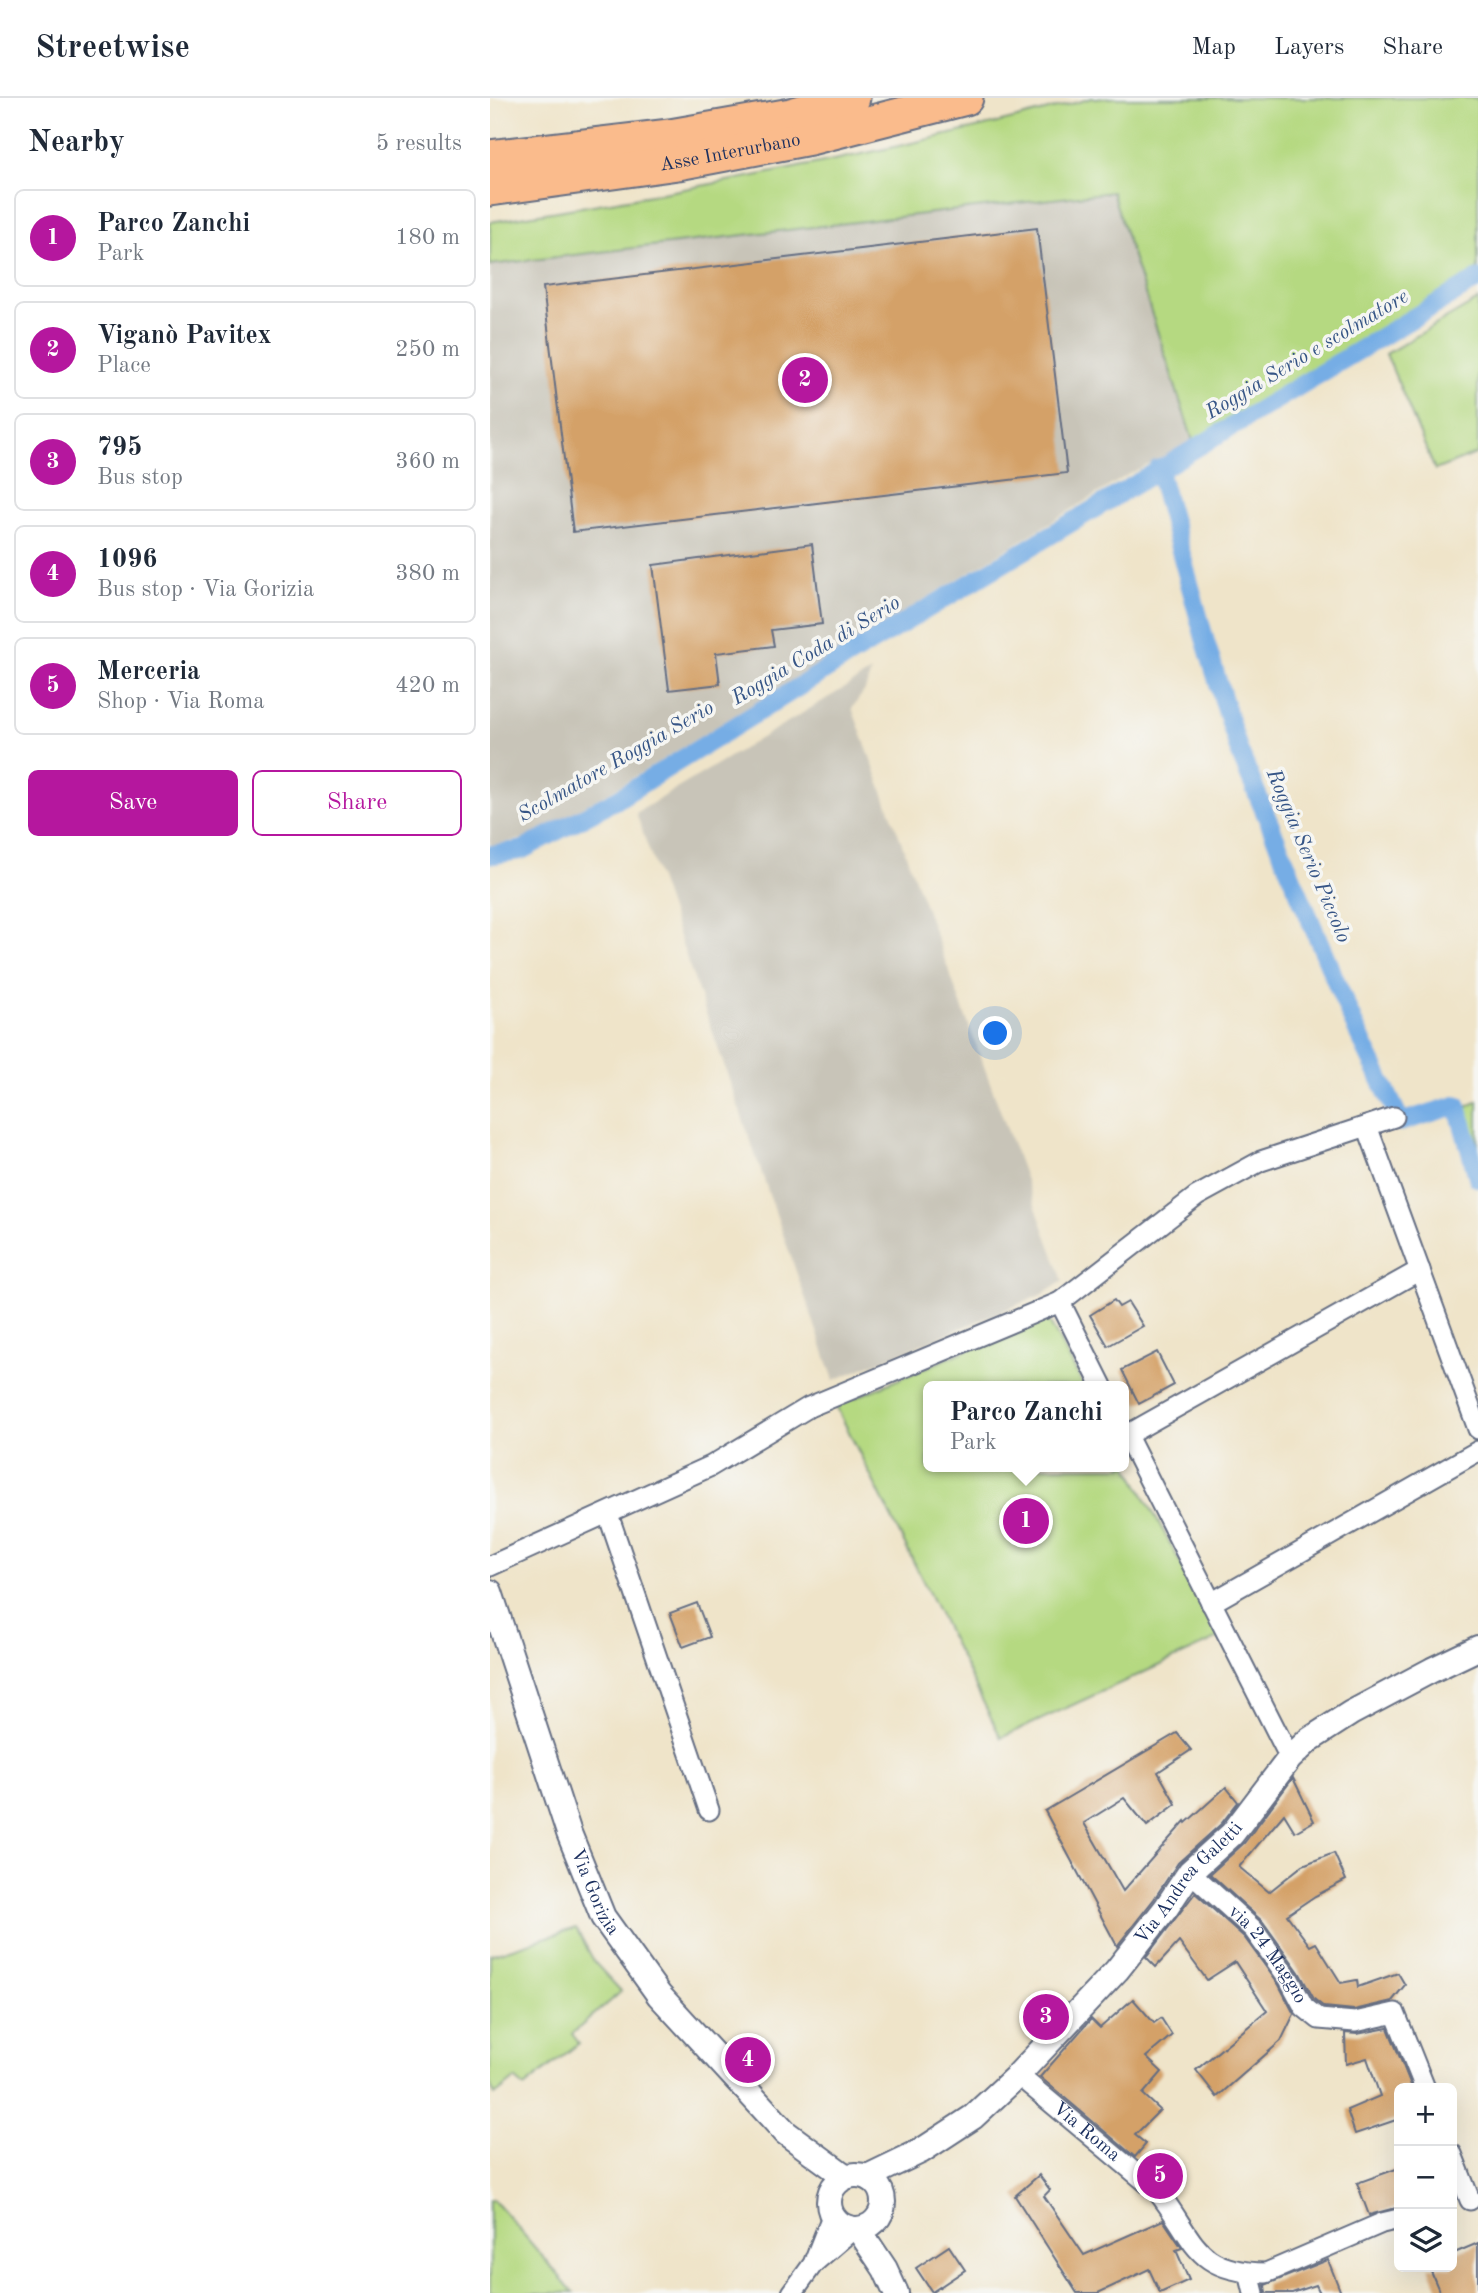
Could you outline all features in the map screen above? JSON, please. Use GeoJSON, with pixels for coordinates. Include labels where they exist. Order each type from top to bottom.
{"type":"FeatureCollection","features":[{"type":"Feature","properties":{"kind":"highway","name":"Asse Interurbano"},"geometry":{"type":"LineString","coordinates":[[490,157],[670,136],[791,115],[853,98]]}},
{"type":"Feature","properties":{"kind":"highway","name":"Asse Interurbano"},"geometry":{"type":"LineString","coordinates":[[490,189],[691,161],[810,138],[966,98]]}},
{"type":"Feature","properties":{"kind":"street"},"geometry":{"type":"LineString","coordinates":[[490,1566],[711,1466],[809,1407],[1060,1302],[1197,1196],[1261,1161],[1394,1117]]}},
{"type":"Feature","properties":{"kind":"street"},"geometry":{"type":"LineString","coordinates":[[1367,1126],[1478,1429]]}},
{"type":"Feature","properties":{"kind":"street"},"geometry":{"type":"LineString","coordinates":[[1129,1430],[1420,1270]]}},
{"type":"Feature","properties":{"kind":"street"},"geometry":{"type":"LineString","coordinates":[[1060,1302],[1100,1381]]}},
{"type":"Feature","properties":{"kind":"street"},"geometry":{"type":"LineString","coordinates":[[1129,1440],[1290,1758]]}},
{"type":"Feature","properties":{"kind":"street"},"geometry":{"type":"LineString","coordinates":[[1212,1603],[1478,1451]]}},
{"type":"Feature","properties":{"kind":"street"},"geometry":{"type":"LineString","coordinates":[[608,1514],[709,1810]]}},
{"type":"Feature","properties":{"kind":"street","name":"Via Gorizia"},"geometry":{"type":"LineString","coordinates":[[490,1592],[569,1833],[603,1917],[659,1995],[786,2133],[857,2177],[874,2182],[883,2196]]}},
{"type":"Feature","properties":{"kind":"street","name":"Via Andrea Galetti"},"geometry":{"type":"LineString","coordinates":[[857,2177],[921,2151],[972,2117],[1017,2075],[1117,1969],[1166,1908],[1190,1872],[1232,1834],[1290,1758],[1309,1740],[1352,1713],[1478,1648]]}},
{"type":"Feature","properties":{"kind":"street","name":"via 24 Maggio"},"geometry":{"type":"LineString","coordinates":[[1190,1872],[1253,1929],[1289,1979],[1304,2007],[1320,2019],[1355,2022],[1395,2013],[1423,2083]]}},
{"type":"Feature","properties":{"kind":"street","name":"Via Roma"},"geometry":{"type":"LineString","coordinates":[[1017,2075],[1158,2192],[1173,2210],[1197,2249],[1219,2266],[1249,2273],[1266,2273],[1394,2220]]}},
{"type":"Feature","properties":{"kind":"street","name":"Via Gorizia"},"geometry":{"type":"LineString","coordinates":[[794,2140],[886,2269],[896,2293]]}},
{"type":"Feature","properties":{"kind":"street","name":"Via Andrea Galetti"},"geometry":{"type":"LineString","coordinates":[[883,2196],[921,2151]]}},
{"type":"Feature","properties":{"kind":"street"},"geometry":{"type":"LineString","coordinates":[[1457,2170],[1467,2201]]}},
{"type":"Feature","properties":{"kind":"street"},"geometry":{"type":"LineString","coordinates":[[849,2219],[834,2185],[857,2177]]}},
{"type":"Feature","properties":{"kind":"street"},"geometry":{"type":"LineString","coordinates":[[792,2293],[849,2219],[884,2205],[883,2196]]}},
{"type":"Feature","properties":{"kind":"street"},"geometry":{"type":"LineString","coordinates":[[1249,2273],[1254,2293]]}},
{"type":"Feature","properties":{"kind":"shaded area"},"geometry":{"type":"Polygon","coordinates":[[[1112,192],[1193,441],[1126,476],[611,791],[526,838],[490,846],[490,265],[1112,192]]]}},
{"type":"Feature","properties":{"kind":"shaded area"},"geometry":{"type":"Polygon","coordinates":[[[871,672],[865,690],[852,708],[1063,1281],[1043,1294],[834,1380],[636,813],[871,672]]]}},
{"type":"Feature","properties":{"kind":"green space"},"geometry":{"type":"Polygon","coordinates":[[[1092,98],[1478,98],[1478,269],[1193,441],[1112,192],[490,265],[490,222],[826,162],[1092,98]]]}},
{"type":"Feature","properties":{"kind":"green space"},"geometry":{"type":"Polygon","coordinates":[[[1478,300],[1478,453],[1435,470],[1386,354],[1478,300]]]}},
{"type":"Feature","properties":{"kind":"green space"},"geometry":{"type":"Polygon","coordinates":[[[1478,1101],[1478,1155],[1465,1108],[1478,1101]]]}},
{"type":"Feature","properties":{"kind":"green space"},"geometry":{"type":"Polygon","coordinates":[[[1046,1316],[1081,1381],[923,1381],[923,1472],[1129,1472],[1129,1468],[1221,1637],[1001,1738],[836,1406],[1046,1316]]]}},
{"type":"Feature","properties":{"kind":"green space"},"geometry":{"type":"Polygon","coordinates":[[[576,1928],[595,1963],[621,1991],[572,2034],[579,2043],[524,2087],[515,2079],[495,2095],[490,2084],[490,1955],[576,1928]]]}},
{"type":"Feature","properties":{"kind":"green space"},"geometry":{"type":"Polygon","coordinates":[[[493,2199],[574,2293],[490,2293],[490,2200],[493,2199]]]}},
{"type":"Feature","properties":{"kind":"building"},"geometry":{"type":"Polygon","coordinates":[[[1037,228],[1067,473],[573,532],[543,287],[1037,228]]]}},
{"type":"Feature","properties":{"kind":"building"},"geometry":{"type":"Polygon","coordinates":[[[812,544],[822,624],[771,630],[774,646],[716,653],[720,684],[669,690],[653,565],[812,544]]]}},
{"type":"Feature","properties":{"kind":"building"},"geometry":{"type":"Polygon","coordinates":[[[1114,1300],[1119,1307],[1128,1302],[1143,1326],[1108,1346],[1090,1315],[1114,1300]]]}},
{"type":"Feature","properties":{"kind":"building"},"geometry":{"type":"Polygon","coordinates":[[[1157,1352],[1174,1385],[1139,1404],[1122,1370],[1157,1352]]]}},
{"type":"Feature","properties":{"kind":"building"},"geometry":{"type":"Polygon","coordinates":[[[697,1603],[710,1637],[683,1647],[670,1613],[697,1603]]]}},
{"type":"Feature","properties":{"kind":"building"},"geometry":{"type":"Polygon","coordinates":[[[1177,1733],[1191,1750],[1158,1772],[1176,1804],[1147,1826],[1124,1798],[1084,1823],[1123,1891],[1185,1821],[1186,1823],[1226,1787],[1238,1802],[1221,1824],[1178,1863],[1117,1946],[1045,1811],[1177,1733]]]}},
{"type":"Feature","properties":{"kind":"building"},"geometry":{"type":"Polygon","coordinates":[[[1293,1778],[1314,1821],[1295,1832],[1284,1814],[1239,1867],[1269,1892],[1303,1865],[1334,1853],[1346,1880],[1287,1915],[1310,1946],[1316,1943],[1341,1983],[1357,1980],[1358,1987],[1398,1973],[1405,1985],[1392,2001],[1354,2010],[1324,2007],[1314,1999],[1299,1972],[1263,1922],[1210,1874],[1244,1843],[1293,1778]]]}},
{"type":"Feature","properties":{"kind":"building"},"geometry":{"type":"Polygon","coordinates":[[[1195,1893],[1244,1937],[1279,1985],[1294,2014],[1281,2041],[1217,2097],[1196,2070],[1267,2011],[1235,1962],[1207,1980],[1179,1942],[1156,1967],[1146,1957],[1195,1893]]]}},
{"type":"Feature","properties":{"kind":"building"},"geometry":{"type":"Polygon","coordinates":[[[1133,1999],[1154,2023],[1161,2018],[1172,2035],[1146,2057],[1162,2072],[1143,2094],[1160,2110],[1135,2135],[1146,2144],[1135,2157],[1040,2077],[1091,2019],[1100,2028],[1133,1999]]]}},
{"type":"Feature","properties":{"kind":"building"},"geometry":{"type":"Polygon","coordinates":[[[1388,2028],[1410,2083],[1394,2083],[1394,2121],[1355,2134],[1347,2110],[1380,2096],[1367,2058],[1346,2064],[1345,2033],[1357,2034],[1388,2028]]]}},
{"type":"Feature","properties":{"kind":"building"},"geometry":{"type":"Polygon","coordinates":[[[1394,2170],[1394,2208],[1369,2215],[1357,2183],[1394,2170]]]}},
{"type":"Feature","properties":{"kind":"building"},"geometry":{"type":"Polygon","coordinates":[[[1039,2175],[1050,2190],[1044,2196],[1084,2255],[1163,2220],[1182,2248],[1176,2250],[1189,2280],[1160,2293],[1149,2269],[1098,2293],[1077,2293],[1015,2196],[1039,2175]]]}},
{"type":"Feature","properties":{"kind":"building"},"geometry":{"type":"Polygon","coordinates":[[[1478,2243],[1478,2293],[1440,2293],[1431,2272],[1457,2272],[1457,2252],[1478,2243]]]}},
{"type":"Feature","properties":{"kind":"building"},"geometry":{"type":"Polygon","coordinates":[[[949,2246],[965,2270],[932,2292],[916,2268],[949,2246]]]}},
{"type":"Feature","properties":{"kind":"building"},"geometry":{"type":"Polygon","coordinates":[[[1328,2260],[1341,2293],[1320,2293],[1316,2285],[1292,2293],[1266,2293],[1265,2285],[1328,2260]]]}},
{"type":"Feature","properties":{"kind":"waterway","name":"Roggia Coda di Serio"},"geometry":{"type":"LineString","coordinates":[[490,855],[522,850],[619,798],[847,657],[1478,279]]}},
{"type":"Feature","properties":{"kind":"waterway","name":"Roggia Serio Piccolo"},"geometry":{"type":"LineString","coordinates":[[1158,469],[1239,751],[1353,1022],[1401,1122],[1457,1105],[1478,1178]]}},
{"type":"Feature","properties":{"kind":"place","name":"Viganò Pavitex"},"geometry":{"type":"Point","coordinates":[805,380]}},
{"type":"Feature","properties":{"kind":"place","name":"Parco Zanchi"},"geometry":{"type":"Point","coordinates":[1026,1521]}},
{"type":"Feature","properties":{"kind":"place","name":"795"},"geometry":{"type":"Point","coordinates":[1046,2017]}},
{"type":"Feature","properties":{"kind":"place","name":"1096"},"geometry":{"type":"Point","coordinates":[748,2060]}},
{"type":"Feature","properties":{"kind":"place","name":"Merceria"},"geometry":{"type":"Point","coordinates":[1160,2176]}},
{"type":"Feature","properties":{"kind":"water label","name":"Roggia Serio e scolmatore"},"geometry":{"type":"Point","coordinates":[1307,355]}},
{"type":"Feature","properties":{"kind":"water label","name":"Scolmatore Roggia Serio"},"geometry":{"type":"Point","coordinates":[616,762]}}]}
